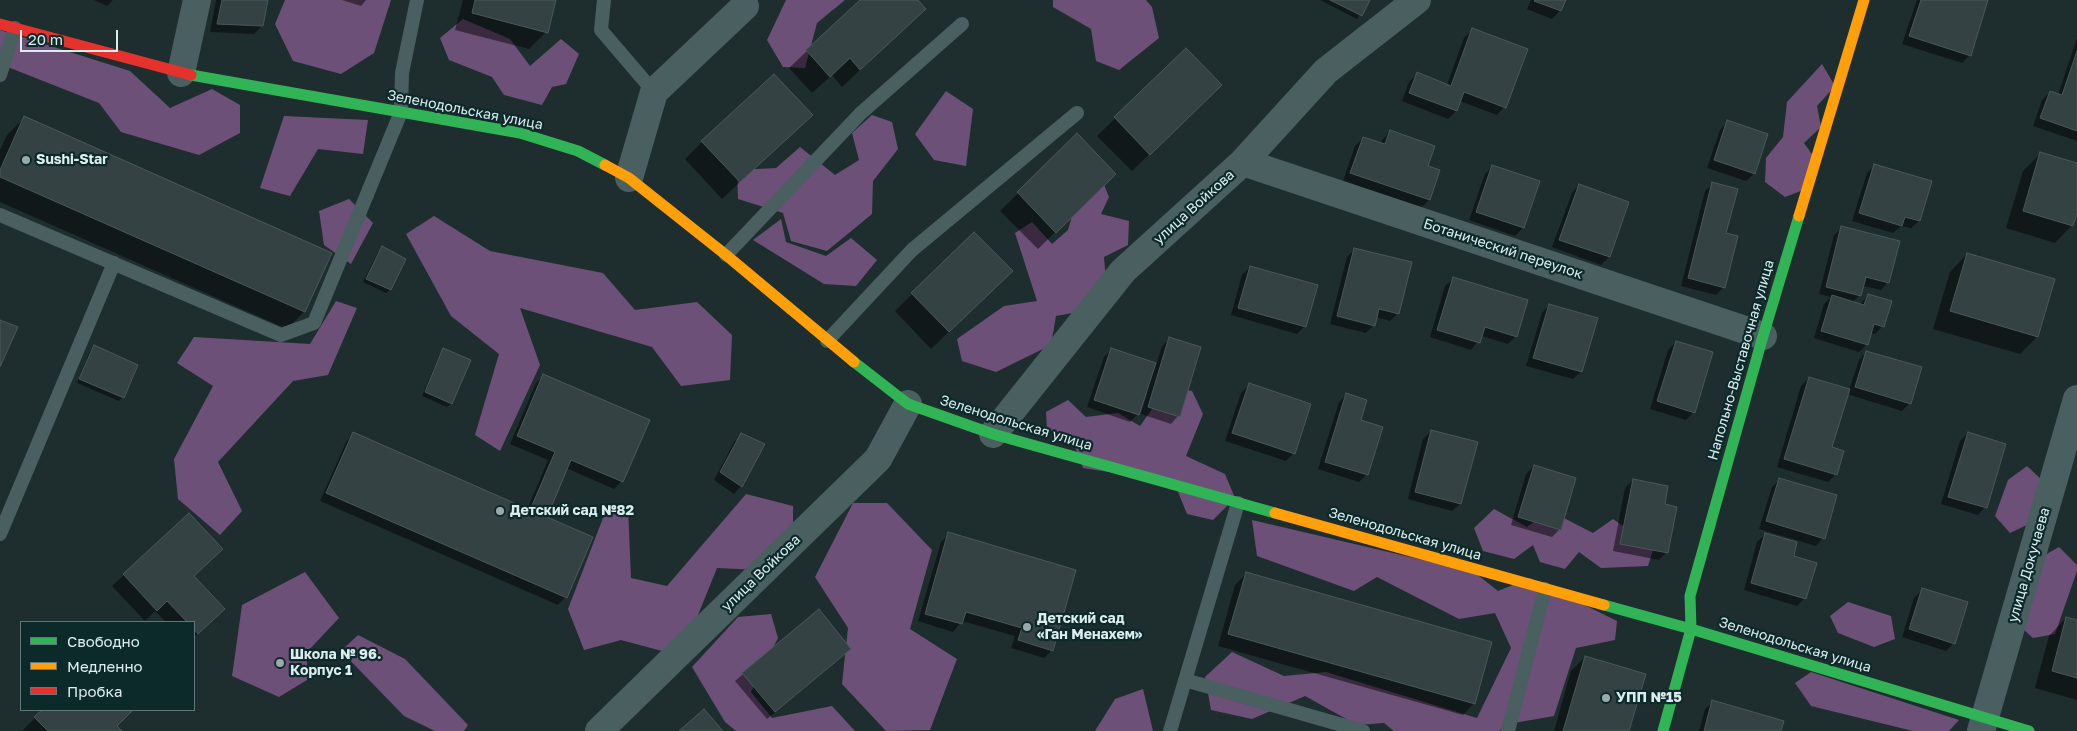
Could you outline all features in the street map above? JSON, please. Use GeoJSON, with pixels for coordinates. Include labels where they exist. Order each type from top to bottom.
{"type":"FeatureCollection","features":[{"type":"Feature","properties":{"kind":"street"},"geometry":{"type":"LineString","coordinates":[[181,73],[197,0]]}},
{"type":"Feature","properties":{"kind":"street","name":"улица Войкова"},"geometry":{"type":"LineString","coordinates":[[993,434],[1123,271],[1243,162],[1326,71],[1417,0]]}},
{"type":"Feature","properties":{"kind":"street","name":"Напольно-Выставочная улица"},"geometry":{"type":"LineString","coordinates":[[1664,731],[1691,629],[1690,596],[1763,336],[1864,0]]}},
{"type":"Feature","properties":{"kind":"street"},"geometry":{"type":"LineString","coordinates":[[629,178],[654,92],[745,6]]}},
{"type":"Feature","properties":{"kind":"street","name":"Зеленодольская улица"},"geometry":{"type":"LineString","coordinates":[[0,24],[181,73],[520,133],[578,150],[629,178],[726,255],[827,341],[908,404],[993,434],[1691,629],[1983,725],[2029,731]]}},
{"type":"Feature","properties":{"kind":"street","name":"Ботанический переулок"},"geometry":{"type":"LineString","coordinates":[[1243,162],[1763,336]]}},
{"type":"Feature","properties":{"kind":"street","name":"улица Докучаева"},"geometry":{"type":"LineString","coordinates":[[1983,725],[2077,399]]}},
{"type":"Feature","properties":{"kind":"street","name":"улица Войкова"},"geometry":{"type":"LineString","coordinates":[[599,731],[878,459],[908,404]]}},
{"type":"Feature","properties":{"kind":"lane"},"geometry":{"type":"LineString","coordinates":[[0,215],[281,335],[314,322],[401,112],[402,73],[417,0]]}},
{"type":"Feature","properties":{"kind":"lane"},"geometry":{"type":"LineString","coordinates":[[604,0],[601,30],[654,92]]}},
{"type":"Feature","properties":{"kind":"lane"},"geometry":{"type":"LineString","coordinates":[[726,255],[861,113],[962,24]]}},
{"type":"Feature","properties":{"kind":"lane"},"geometry":{"type":"LineString","coordinates":[[0,75],[15,28]]}},
{"type":"Feature","properties":{"kind":"lane"},"geometry":{"type":"LineString","coordinates":[[827,341],[912,250],[1077,113]]}},
{"type":"Feature","properties":{"kind":"lane"},"geometry":{"type":"LineString","coordinates":[[0,534],[114,264]]}},
{"type":"Feature","properties":{"kind":"lane"},"geometry":{"type":"LineString","coordinates":[[1170,731],[1238,503]]}},
{"type":"Feature","properties":{"kind":"lane"},"geometry":{"type":"LineString","coordinates":[[1508,731],[1545,589]]}},
{"type":"Feature","properties":{"kind":"lane"},"geometry":{"type":"LineString","coordinates":[[1186,680],[1364,731]]}},
{"type":"Feature","properties":{"kind":"shaded area"},"geometry":{"type":"Polygon","coordinates":[[[285,0],[391,0],[374,53],[341,74],[293,61],[275,24],[285,0]]]}},
{"type":"Feature","properties":{"kind":"shaded area"},"geometry":{"type":"Polygon","coordinates":[[[786,0],[845,0],[817,23],[805,68],[783,67],[767,40],[786,0]]]}},
{"type":"Feature","properties":{"kind":"shaded area"},"geometry":{"type":"Polygon","coordinates":[[[1053,0],[1146,0],[1152,7],[1159,38],[1119,70],[1096,61],[1091,29],[1053,7],[1053,0]]]}},
{"type":"Feature","properties":{"kind":"shaded area"},"geometry":{"type":"Polygon","coordinates":[[[463,19],[510,39],[530,66],[561,39],[579,54],[566,84],[552,87],[542,105],[504,95],[492,77],[449,60],[440,38],[463,19]]]}},
{"type":"Feature","properties":{"kind":"shaded area"},"geometry":{"type":"Polygon","coordinates":[[[0,30],[130,71],[170,108],[212,89],[240,105],[240,133],[199,155],[121,132],[99,103],[0,64],[0,30]]]}},
{"type":"Feature","properties":{"kind":"shaded area"},"geometry":{"type":"Polygon","coordinates":[[[1822,64],[1835,86],[1817,106],[1821,127],[1804,143],[1814,157],[1806,189],[1785,197],[1765,182],[1766,158],[1783,137],[1787,102],[1822,64]]]}},
{"type":"Feature","properties":{"kind":"shaded area"},"geometry":{"type":"Polygon","coordinates":[[[946,91],[973,109],[966,166],[934,160],[915,134],[946,91]]]}},
{"type":"Feature","properties":{"kind":"shaded area"},"geometry":{"type":"Polygon","coordinates":[[[872,115],[892,122],[898,149],[873,181],[872,214],[827,251],[791,241],[783,213],[738,199],[737,170],[776,168],[800,147],[835,175],[859,160],[852,133],[872,115]]]}},
{"type":"Feature","properties":{"kind":"shaded area"},"geometry":{"type":"Polygon","coordinates":[[[284,116],[368,120],[363,154],[318,149],[290,196],[260,188],[284,116]]]}},
{"type":"Feature","properties":{"kind":"shaded area"},"geometry":{"type":"Polygon","coordinates":[[[1102,180],[1109,197],[1101,214],[1129,221],[1128,245],[1104,257],[1106,281],[1078,312],[1056,316],[1051,345],[996,372],[962,361],[957,339],[1004,306],[1037,301],[1015,233],[1032,222],[1052,244],[1068,230],[1080,188],[1102,180]]]}},
{"type":"Feature","properties":{"kind":"shaded area"},"geometry":{"type":"Polygon","coordinates":[[[349,199],[373,223],[351,264],[324,245],[319,211],[349,199]]]}},
{"type":"Feature","properties":{"kind":"shaded area"},"geometry":{"type":"Polygon","coordinates":[[[434,216],[490,251],[603,273],[635,310],[697,302],[732,335],[730,380],[681,386],[652,347],[520,308],[540,365],[500,451],[475,435],[499,354],[451,316],[406,234],[434,216]]]}},
{"type":"Feature","properties":{"kind":"shaded area"},"geometry":{"type":"Polygon","coordinates":[[[781,219],[786,242],[826,256],[851,238],[877,260],[856,286],[824,284],[753,240],[781,219]]]}},
{"type":"Feature","properties":{"kind":"shaded area"},"geometry":{"type":"Polygon","coordinates":[[[336,301],[357,308],[328,375],[293,381],[218,462],[242,511],[220,535],[178,499],[174,459],[213,386],[177,363],[194,337],[310,344],[336,301]]]}},
{"type":"Feature","properties":{"kind":"shaded area"},"geometry":{"type":"Polygon","coordinates":[[[1167,388],[1192,391],[1203,414],[1186,456],[1225,474],[1235,498],[1213,520],[1187,514],[1174,482],[1083,468],[1073,441],[1047,429],[1046,412],[1068,400],[1086,417],[1118,413],[1140,426],[1167,388]]]}},
{"type":"Feature","properties":{"kind":"shaded area"},"geometry":{"type":"Polygon","coordinates":[[[2027,466],[2044,482],[2031,523],[2010,533],[1995,516],[2008,480],[2027,466]]]}},
{"type":"Feature","properties":{"kind":"shaded area"},"geometry":{"type":"Polygon","coordinates":[[[746,494],[793,506],[793,540],[760,570],[717,568],[696,620],[662,651],[621,640],[584,650],[568,609],[608,505],[628,507],[631,578],[667,586],[746,494]]]}},
{"type":"Feature","properties":{"kind":"shaded area"},"geometry":{"type":"Polygon","coordinates":[[[853,503],[887,503],[932,550],[910,629],[957,659],[930,730],[886,731],[842,684],[848,628],[815,577],[853,503]]]}},
{"type":"Feature","properties":{"kind":"shaded area"},"geometry":{"type":"Polygon","coordinates":[[[1494,509],[1527,527],[1550,511],[1593,533],[1613,519],[1654,547],[1648,566],[1601,568],[1579,552],[1565,569],[1540,562],[1533,545],[1514,559],[1483,551],[1474,528],[1494,509]]]}},
{"type":"Feature","properties":{"kind":"shaded area"},"geometry":{"type":"Polygon","coordinates":[[[1252,520],[1474,572],[1498,591],[1530,578],[1617,621],[1615,640],[1576,648],[1554,716],[1508,724],[1499,731],[1394,731],[1384,723],[1357,725],[1305,696],[1252,719],[1211,710],[1205,677],[1232,652],[1284,676],[1326,672],[1477,718],[1511,648],[1495,613],[1459,619],[1377,577],[1354,591],[1257,556],[1252,520]]]}},
{"type":"Feature","properties":{"kind":"shaded area"},"geometry":{"type":"Polygon","coordinates":[[[2059,547],[2077,565],[2077,571],[2055,634],[2033,638],[2016,623],[2036,560],[2059,547]]]}},
{"type":"Feature","properties":{"kind":"shaded area"},"geometry":{"type":"Polygon","coordinates":[[[305,572],[339,618],[307,652],[307,680],[279,697],[232,676],[242,605],[305,572]]]}},
{"type":"Feature","properties":{"kind":"shaded area"},"geometry":{"type":"Polygon","coordinates":[[[1848,602],[1891,616],[1895,639],[1874,647],[1838,633],[1830,616],[1848,602]]]}},
{"type":"Feature","properties":{"kind":"shaded area"},"geometry":{"type":"Polygon","coordinates":[[[771,614],[778,638],[751,692],[772,718],[832,706],[855,731],[736,731],[725,722],[692,667],[738,617],[771,614]]]}},
{"type":"Feature","properties":{"kind":"shaded area"},"geometry":{"type":"Polygon","coordinates":[[[358,635],[405,659],[468,725],[464,731],[435,731],[404,716],[341,651],[358,635]]]}},
{"type":"Feature","properties":{"kind":"shaded area"},"geometry":{"type":"Polygon","coordinates":[[[1811,672],[1959,720],[1949,731],[1913,731],[1811,706],[1795,683],[1811,672]]]}},
{"type":"Feature","properties":{"kind":"shaded area"},"geometry":{"type":"Polygon","coordinates":[[[1143,689],[1153,731],[1095,731],[1115,699],[1143,689]]]}},
{"type":"Feature","properties":{"kind":"building"},"geometry":{"type":"Polygon","coordinates":[[[222,0],[268,0],[263,26],[217,24],[222,0]]]}},
{"type":"Feature","properties":{"kind":"building"},"geometry":{"type":"Polygon","coordinates":[[[475,0],[556,0],[548,33],[472,13],[475,0]]]}},
{"type":"Feature","properties":{"kind":"building"},"geometry":{"type":"Polygon","coordinates":[[[860,0],[918,0],[926,9],[860,70],[850,58],[830,77],[806,50],[860,0]]]}},
{"type":"Feature","properties":{"kind":"building"},"geometry":{"type":"Polygon","coordinates":[[[1330,0],[1370,0],[1362,16],[1330,0]]]}},
{"type":"Feature","properties":{"kind":"building"},"geometry":{"type":"Polygon","coordinates":[[[1535,0],[1566,0],[1561,11],[1535,0]]]}},
{"type":"Feature","properties":{"kind":"building"},"geometry":{"type":"Polygon","coordinates":[[[1921,0],[1988,0],[1971,56],[1909,36],[1921,0]]]}},
{"type":"Feature","properties":{"kind":"building"},"geometry":{"type":"Polygon","coordinates":[[[1472,28],[1528,49],[1506,108],[1464,92],[1457,111],[1409,93],[1417,72],[1451,86],[1472,28]]]}},
{"type":"Feature","properties":{"kind":"building"},"geometry":{"type":"Polygon","coordinates":[[[1186,48],[1222,85],[1150,155],[1114,117],[1186,48]]]}},
{"type":"Feature","properties":{"kind":"building"},"geometry":{"type":"Polygon","coordinates":[[[2077,51],[2077,131],[2040,118],[2050,91],[2062,95],[2077,51]]]}},
{"type":"Feature","properties":{"kind":"building"},"geometry":{"type":"Polygon","coordinates":[[[774,74],[813,115],[740,182],[701,141],[774,74]]]}},
{"type":"Feature","properties":{"kind":"building"},"geometry":{"type":"Polygon","coordinates":[[[24,116],[332,253],[305,312],[0,177],[0,170],[24,116]]]}},
{"type":"Feature","properties":{"kind":"building"},"geometry":{"type":"Polygon","coordinates":[[[1727,120],[1768,134],[1755,174],[1714,160],[1727,120]]]}},
{"type":"Feature","properties":{"kind":"building"},"geometry":{"type":"Polygon","coordinates":[[[1390,130],[1435,146],[1428,166],[1440,170],[1430,200],[1350,173],[1363,137],[1385,144],[1390,130]]]}},
{"type":"Feature","properties":{"kind":"building"},"geometry":{"type":"Polygon","coordinates":[[[1077,133],[1116,174],[1056,233],[1017,192],[1077,133]]]}},
{"type":"Feature","properties":{"kind":"building"},"geometry":{"type":"Polygon","coordinates":[[[2040,152],[2077,163],[2077,214],[2073,226],[2023,211],[2040,152]]]}},
{"type":"Feature","properties":{"kind":"building"},"geometry":{"type":"Polygon","coordinates":[[[1874,164],[1932,181],[1920,221],[1905,217],[1902,226],[1859,213],[1874,164]]]}},
{"type":"Feature","properties":{"kind":"building"},"geometry":{"type":"Polygon","coordinates":[[[1492,165],[1540,181],[1524,228],[1476,212],[1492,165]]]}},
{"type":"Feature","properties":{"kind":"building"},"geometry":{"type":"Polygon","coordinates":[[[1712,182],[1738,189],[1726,233],[1738,236],[1725,288],[1688,278],[1712,182]]]}},
{"type":"Feature","properties":{"kind":"building"},"geometry":{"type":"Polygon","coordinates":[[[1579,184],[1629,202],[1610,257],[1559,240],[1579,184]]]}},
{"type":"Feature","properties":{"kind":"building"},"geometry":{"type":"Polygon","coordinates":[[[1841,226],[1900,241],[1889,283],[1866,277],[1861,296],[1826,287],[1841,226]]]}},
{"type":"Feature","properties":{"kind":"building"},"geometry":{"type":"Polygon","coordinates":[[[974,232],[1013,271],[949,332],[911,293],[974,232]]]}},
{"type":"Feature","properties":{"kind":"building"},"geometry":{"type":"Polygon","coordinates":[[[382,246],[406,259],[391,290],[366,279],[382,246]]]}},
{"type":"Feature","properties":{"kind":"building"},"geometry":{"type":"Polygon","coordinates":[[[1354,248],[1412,262],[1399,314],[1379,309],[1375,326],[1337,316],[1354,248]]]}},
{"type":"Feature","properties":{"kind":"building"},"geometry":{"type":"Polygon","coordinates":[[[1967,253],[2055,279],[2038,337],[1950,311],[1967,253]]]}},
{"type":"Feature","properties":{"kind":"building"},"geometry":{"type":"Polygon","coordinates":[[[1250,266],[1318,285],[1306,327],[1238,308],[1250,266]]]}},
{"type":"Feature","properties":{"kind":"building"},"geometry":{"type":"Polygon","coordinates":[[[1453,277],[1528,300],[1517,337],[1485,327],[1480,343],[1437,330],[1453,277]]]}},
{"type":"Feature","properties":{"kind":"building"},"geometry":{"type":"Polygon","coordinates":[[[1868,294],[1892,301],[1884,327],[1874,324],[1868,345],[1821,331],[1832,295],[1864,305],[1868,294]]]}},
{"type":"Feature","properties":{"kind":"building"},"geometry":{"type":"Polygon","coordinates":[[[1549,304],[1598,318],[1582,372],[1533,358],[1549,304]]]}},
{"type":"Feature","properties":{"kind":"building"},"geometry":{"type":"Polygon","coordinates":[[[0,320],[18,327],[0,367],[0,320]]]}},
{"type":"Feature","properties":{"kind":"building"},"geometry":{"type":"Polygon","coordinates":[[[1169,337],[1201,347],[1180,417],[1148,407],[1169,337]]]}},
{"type":"Feature","properties":{"kind":"building"},"geometry":{"type":"Polygon","coordinates":[[[1676,341],[1713,352],[1695,413],[1657,401],[1676,341]]]}},
{"type":"Feature","properties":{"kind":"building"},"geometry":{"type":"Polygon","coordinates":[[[94,345],[138,365],[124,398],[79,379],[94,345]]]}},
{"type":"Feature","properties":{"kind":"building"},"geometry":{"type":"Polygon","coordinates":[[[443,348],[471,360],[452,404],[425,392],[443,348]]]}},
{"type":"Feature","properties":{"kind":"building"},"geometry":{"type":"Polygon","coordinates":[[[1111,348],[1156,363],[1139,415],[1094,400],[1111,348]]]}},
{"type":"Feature","properties":{"kind":"building"},"geometry":{"type":"Polygon","coordinates":[[[1866,351],[1922,367],[1911,404],[1855,387],[1866,351]]]}},
{"type":"Feature","properties":{"kind":"building"},"geometry":{"type":"Polygon","coordinates":[[[543,374],[650,420],[623,482],[571,460],[547,517],[593,537],[567,598],[326,493],[353,432],[530,510],[555,452],[517,436],[543,374]]]}},
{"type":"Feature","properties":{"kind":"building"},"geometry":{"type":"Polygon","coordinates":[[[1809,377],[1850,389],[1832,447],[1844,451],[1837,475],[1784,459],[1809,377]]]}},
{"type":"Feature","properties":{"kind":"building"},"geometry":{"type":"Polygon","coordinates":[[[1249,383],[1311,404],[1295,454],[1232,433],[1249,383]]]}},
{"type":"Feature","properties":{"kind":"building"},"geometry":{"type":"Polygon","coordinates":[[[1346,393],[1367,400],[1361,420],[1383,427],[1368,475],[1325,462],[1346,393]]]}},
{"type":"Feature","properties":{"kind":"building"},"geometry":{"type":"Polygon","coordinates":[[[1431,430],[1478,442],[1461,504],[1415,492],[1431,430]]]}},
{"type":"Feature","properties":{"kind":"building"},"geometry":{"type":"Polygon","coordinates":[[[1968,432],[2006,444],[1987,508],[1948,497],[1968,432]]]}},
{"type":"Feature","properties":{"kind":"building"},"geometry":{"type":"Polygon","coordinates":[[[741,433],[765,444],[742,487],[720,472],[741,433]]]}},
{"type":"Feature","properties":{"kind":"building"},"geometry":{"type":"Polygon","coordinates":[[[1534,465],[1576,478],[1561,530],[1518,517],[1534,465]]]}},
{"type":"Feature","properties":{"kind":"building"},"geometry":{"type":"Polygon","coordinates":[[[1779,478],[1837,495],[1825,539],[1766,521],[1779,478]]]}},
{"type":"Feature","properties":{"kind":"building"},"geometry":{"type":"Polygon","coordinates":[[[1633,479],[1668,486],[1665,504],[1677,507],[1668,553],[1620,544],[1633,479]]]}},
{"type":"Feature","properties":{"kind":"building"},"geometry":{"type":"Polygon","coordinates":[[[189,513],[223,549],[194,576],[225,609],[198,634],[195,630],[195,621],[186,621],[167,601],[157,611],[123,574],[189,513]]]}},
{"type":"Feature","properties":{"kind":"building"},"geometry":{"type":"Polygon","coordinates":[[[948,532],[1076,570],[1053,651],[1018,640],[1022,628],[966,612],[962,624],[925,614],[948,532]]]}},
{"type":"Feature","properties":{"kind":"building"},"geometry":{"type":"Polygon","coordinates":[[[1765,533],[1797,542],[1794,556],[1817,563],[1806,599],[1751,583],[1765,533]]]}},
{"type":"Feature","properties":{"kind":"building"},"geometry":{"type":"Polygon","coordinates":[[[1246,572],[1492,642],[1475,704],[1228,634],[1246,572]]]}},
{"type":"Feature","properties":{"kind":"building"},"geometry":{"type":"Polygon","coordinates":[[[1922,588],[1968,602],[1955,644],[1909,629],[1922,588]]]}},
{"type":"Feature","properties":{"kind":"building"},"geometry":{"type":"Polygon","coordinates":[[[819,609],[851,649],[775,712],[742,673],[819,609]]]}},
{"type":"Feature","properties":{"kind":"building"},"geometry":{"type":"Polygon","coordinates":[[[2066,617],[2077,620],[2077,678],[2052,671],[2066,617]]]}},
{"type":"Feature","properties":{"kind":"building"},"geometry":{"type":"Polygon","coordinates":[[[1585,656],[1646,674],[1629,731],[1563,731],[1585,656]]]}},
{"type":"Feature","properties":{"kind":"building"},"geometry":{"type":"Polygon","coordinates":[[[1712,700],[1784,721],[1781,731],[1704,731],[1712,700]]]}},
{"type":"Feature","properties":{"kind":"building"},"geometry":{"type":"Polygon","coordinates":[[[704,709],[723,731],[679,731],[704,709]]]}},
{"type":"Feature","properties":{"kind":"building"},"geometry":{"type":"Polygon","coordinates":[[[41,711],[132,711],[117,726],[122,731],[48,731],[34,717],[41,711]]]}},
{"type":"Feature","properties":{"kind":"traffic: fast"},"geometry":{"type":"LineString","coordinates":[[191,75],[520,133],[578,151],[605,165]]}},
{"type":"Feature","properties":{"kind":"traffic: fast"},"geometry":{"type":"LineString","coordinates":[[1663,731],[1691,629],[1690,596],[1763,336],[1799,216]]}},
{"type":"Feature","properties":{"kind":"traffic: fast"},"geometry":{"type":"LineString","coordinates":[[854,362],[908,404],[993,434],[1275,513]]}},
{"type":"Feature","properties":{"kind":"traffic: fast"},"geometry":{"type":"LineString","coordinates":[[1604,605],[1691,629],[2029,731]]}},
{"type":"Feature","properties":{"kind":"traffic: slow"},"geometry":{"type":"LineString","coordinates":[[1799,216],[1864,0]]}},
{"type":"Feature","properties":{"kind":"traffic: slow"},"geometry":{"type":"LineString","coordinates":[[605,165],[629,178],[726,255],[854,362]]}},
{"type":"Feature","properties":{"kind":"traffic: slow"},"geometry":{"type":"LineString","coordinates":[[1275,513],[1604,605]]}},
{"type":"Feature","properties":{"kind":"traffic: jam"},"geometry":{"type":"LineString","coordinates":[[0,24],[191,75]]}},
{"type":"Feature","properties":{"kind":"place","name":"Sushi-Star"},"geometry":{"type":"Point","coordinates":[26,160]}},
{"type":"Feature","properties":{"kind":"place","name":"Детский сад №82"},"geometry":{"type":"Point","coordinates":[500,511]}},
{"type":"Feature","properties":{"kind":"place","name":"Детский сад «Ган Менахем»"},"geometry":{"type":"Point","coordinates":[1027,627]}},
{"type":"Feature","properties":{"kind":"place","name":"Школа № 96. Корпус 1"},"geometry":{"type":"Point","coordinates":[280,663]}},
{"type":"Feature","properties":{"kind":"place","name":"УПП №15"},"geometry":{"type":"Point","coordinates":[1606,698]}}]}
